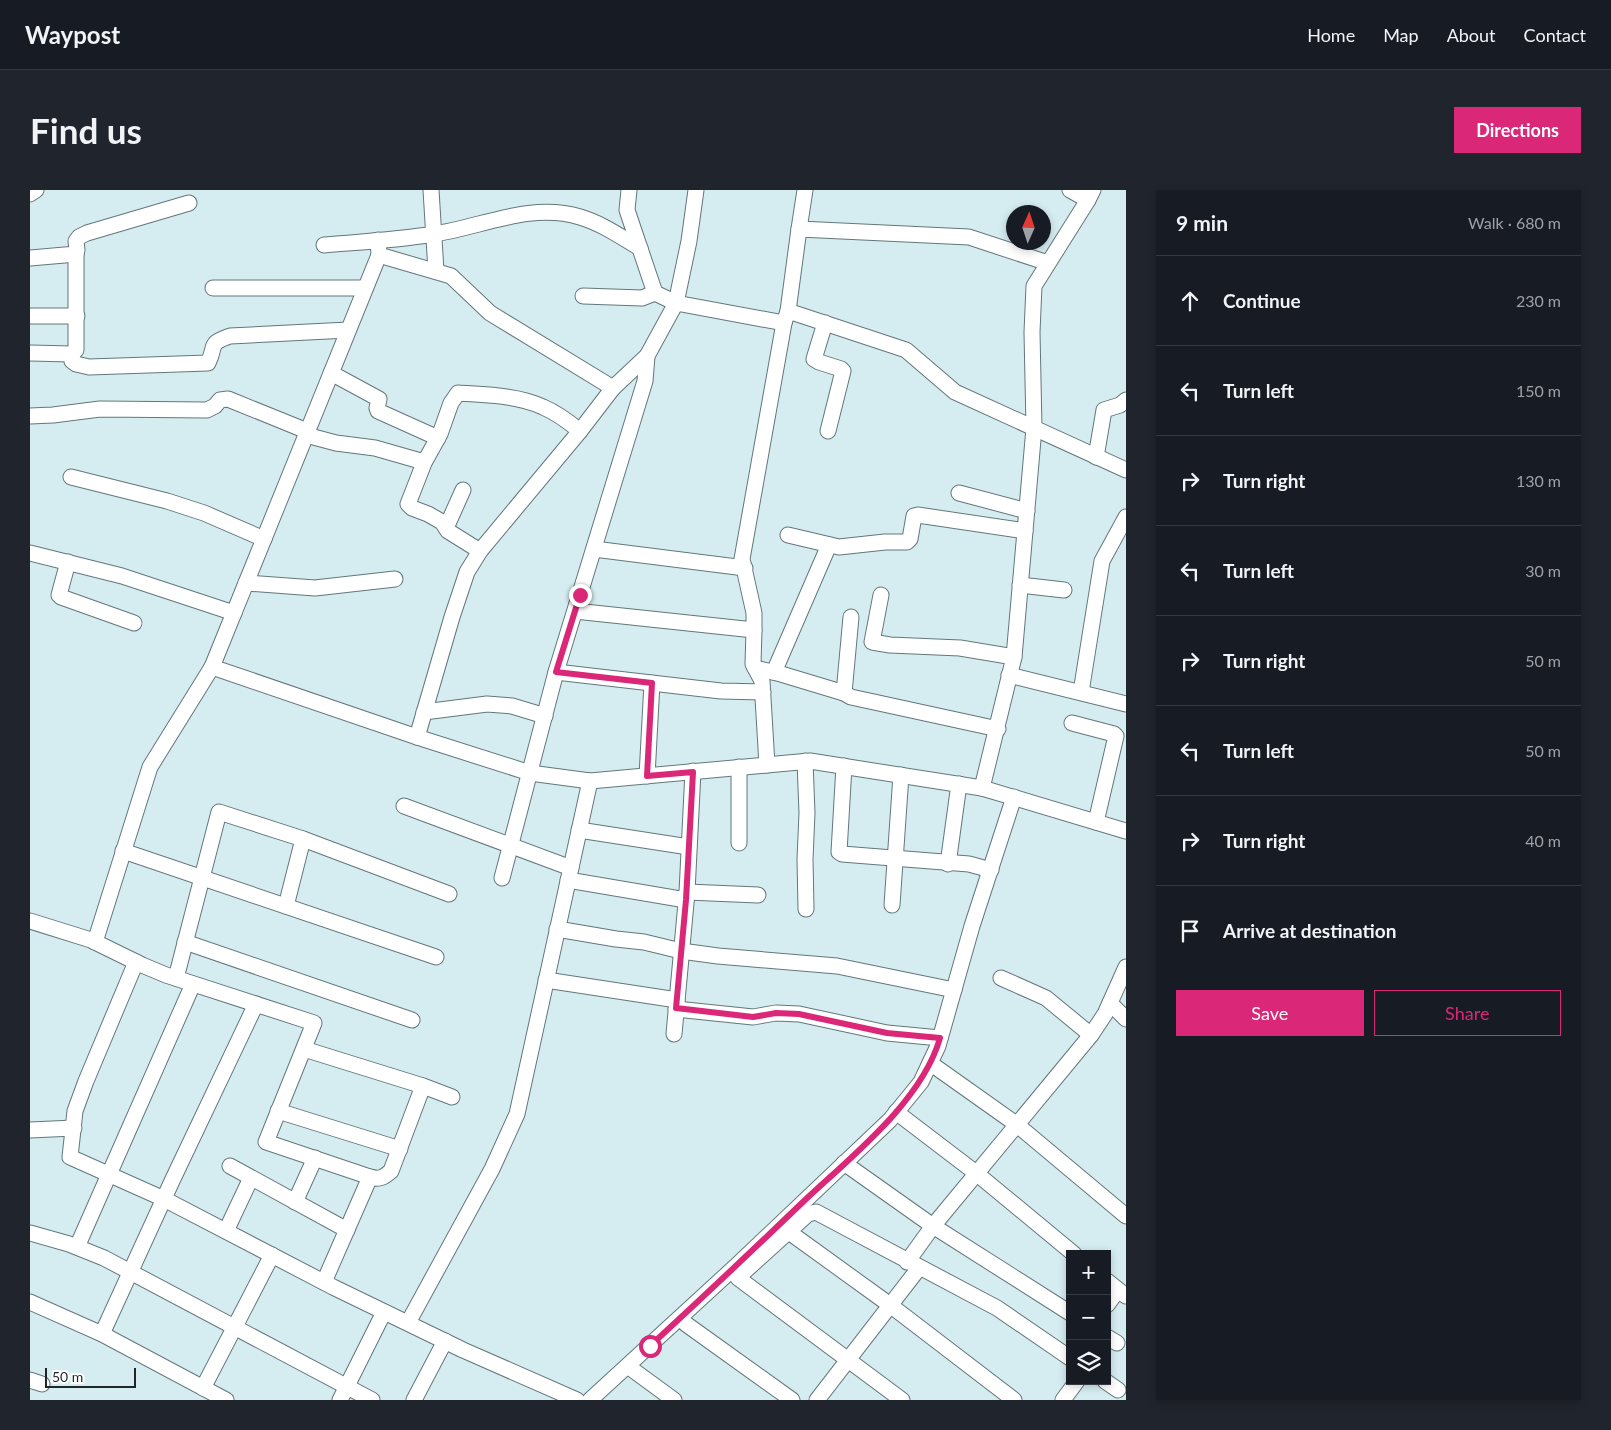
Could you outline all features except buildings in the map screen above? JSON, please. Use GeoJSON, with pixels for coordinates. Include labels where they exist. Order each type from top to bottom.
{"type":"FeatureCollection","features":[{"type":"Feature","properties":{"kind":"street"},"geometry":{"type":"LineString","coordinates":[[30,194],[36,190]]}},
{"type":"Feature","properties":{"kind":"street"},"geometry":{"type":"LineString","coordinates":[[431,190],[436,271]]}},
{"type":"Feature","properties":{"kind":"street"},"geometry":{"type":"LineString","coordinates":[[629,190],[627,210],[655,293],[676,303],[825,324],[906,350],[955,392],[1126,470]]}},
{"type":"Feature","properties":{"kind":"street"},"geometry":{"type":"LineString","coordinates":[[417,736],[466,572],[480,551],[580,430],[612,388],[646,356],[676,303],[689,241],[696,190]]}},
{"type":"Feature","properties":{"kind":"street"},"geometry":{"type":"LineString","coordinates":[[767,765],[762,681],[753,664],[754,613],[742,559],[786,317],[805,190]]}},
{"type":"Feature","properties":{"kind":"street"},"geometry":{"type":"LineString","coordinates":[[982,788],[998,729],[1014,657],[1034,428],[1032,332],[1034,286],[1090,195],[1072,191]]}},
{"type":"Feature","properties":{"kind":"street"},"geometry":{"type":"LineString","coordinates":[[189,203],[86,233],[76,241],[78,250],[76,254],[77,344],[76,350],[72,354],[72,361],[89,367],[208,363],[214,344],[230,336],[348,330]]}},
{"type":"Feature","properties":{"kind":"street"},"geometry":{"type":"LineString","coordinates":[[324,245],[379,247],[522,213],[554,212],[580,217],[603,226],[640,248]]}},
{"type":"Feature","properties":{"kind":"street"},"geometry":{"type":"LineString","coordinates":[[799,229],[970,237],[1048,263]]}},
{"type":"Feature","properties":{"kind":"street"},"geometry":{"type":"LineString","coordinates":[[379,247],[451,276],[490,313],[612,388]]}},
{"type":"Feature","properties":{"kind":"street"},"geometry":{"type":"LineString","coordinates":[[94,942],[150,767],[212,668],[365,288],[379,247]]}},
{"type":"Feature","properties":{"kind":"street"},"geometry":{"type":"LineString","coordinates":[[30,258],[76,254]]}},
{"type":"Feature","properties":{"kind":"street"},"geometry":{"type":"LineString","coordinates":[[213,288],[365,288]]}},
{"type":"Feature","properties":{"kind":"street"},"geometry":{"type":"LineString","coordinates":[[582,296],[642,298],[655,293]]}},
{"type":"Feature","properties":{"kind":"street"},"geometry":{"type":"LineString","coordinates":[[30,316],[77,316]]}},
{"type":"Feature","properties":{"kind":"street"},"geometry":{"type":"LineString","coordinates":[[825,324],[814,359],[843,371],[828,430]]}},
{"type":"Feature","properties":{"kind":"street"},"geometry":{"type":"LineString","coordinates":[[30,353],[72,354]]}},
{"type":"Feature","properties":{"kind":"street"},"geometry":{"type":"LineString","coordinates":[[502,878],[556,672],[645,381],[646,356]]}},
{"type":"Feature","properties":{"kind":"street"},"geometry":{"type":"LineString","coordinates":[[331,373],[379,399],[378,411],[438,438]]}},
{"type":"Feature","properties":{"kind":"street"},"geometry":{"type":"LineString","coordinates":[[480,551],[446,528],[442,522],[412,508],[408,504],[424,462],[438,438],[451,403],[458,393],[493,395],[529,402],[562,417],[580,430]]}},
{"type":"Feature","properties":{"kind":"street"},"geometry":{"type":"LineString","coordinates":[[30,416],[100,409],[207,410],[215,406],[220,400],[228,399],[307,433],[336,443],[375,448],[424,462]]}},
{"type":"Feature","properties":{"kind":"street"},"geometry":{"type":"LineString","coordinates":[[1096,457],[1104,410],[1120,405],[1126,400]]}},
{"type":"Feature","properties":{"kind":"street"},"geometry":{"type":"LineString","coordinates":[[71,477],[167,501],[204,513],[264,539]]}},
{"type":"Feature","properties":{"kind":"street"},"geometry":{"type":"LineString","coordinates":[[446,528],[463,490]]}},
{"type":"Feature","properties":{"kind":"street"},"geometry":{"type":"LineString","coordinates":[[959,492],[1027,511]]}},
{"type":"Feature","properties":{"kind":"street"},"geometry":{"type":"LineString","coordinates":[[788,535],[830,546],[846,547],[885,542],[907,542],[910,539],[914,516],[918,515],[1025,531]]}},
{"type":"Feature","properties":{"kind":"street"},"geometry":{"type":"LineString","coordinates":[[1082,692],[1102,561],[1126,517]]}},
{"type":"Feature","properties":{"kind":"street"},"geometry":{"type":"LineString","coordinates":[[774,672],[830,546]]}},
{"type":"Feature","properties":{"kind":"street"},"geometry":{"type":"LineString","coordinates":[[594,548],[745,568]]}},
{"type":"Feature","properties":{"kind":"street"},"geometry":{"type":"LineString","coordinates":[[30,552],[122,576],[234,613]]}},
{"type":"Feature","properties":{"kind":"street"},"geometry":{"type":"LineString","coordinates":[[68,562],[59,595],[61,597],[134,623]]}},
{"type":"Feature","properties":{"kind":"street"},"geometry":{"type":"LineString","coordinates":[[246,583],[289,588],[315,588],[395,579]]}},
{"type":"Feature","properties":{"kind":"street"},"geometry":{"type":"LineString","coordinates":[[1020,585],[1064,590]]}},
{"type":"Feature","properties":{"kind":"street"},"geometry":{"type":"LineString","coordinates":[[881,595],[872,642],[890,646],[960,648],[1014,657]]}},
{"type":"Feature","properties":{"kind":"street"},"geometry":{"type":"LineString","coordinates":[[575,611],[754,630]]}},
{"type":"Feature","properties":{"kind":"street"},"geometry":{"type":"LineString","coordinates":[[844,693],[851,617]]}},
{"type":"Feature","properties":{"kind":"street"},"geometry":{"type":"LineString","coordinates":[[212,668],[530,773],[590,781],[810,760],[982,788],[1126,830]]}},
{"type":"Feature","properties":{"kind":"street"},"geometry":{"type":"LineString","coordinates":[[755,668],[844,693],[851,697],[998,729]]}},
{"type":"Feature","properties":{"kind":"street"},"geometry":{"type":"LineString","coordinates":[[556,672],[721,691],[763,692]]}},
{"type":"Feature","properties":{"kind":"street"},"geometry":{"type":"LineString","coordinates":[[1009,675],[1126,704]]}},
{"type":"Feature","properties":{"kind":"street"},"geometry":{"type":"LineString","coordinates":[[647,776],[652,683]]}},
{"type":"Feature","properties":{"kind":"street"},"geometry":{"type":"LineString","coordinates":[[424,712],[487,704],[512,706],[545,716]]}},
{"type":"Feature","properties":{"kind":"street"},"geometry":{"type":"LineString","coordinates":[[1072,723],[1116,736],[1096,822]]}},
{"type":"Feature","properties":{"kind":"street"},"geometry":{"type":"LineString","coordinates":[[805,761],[807,813],[805,859],[806,909]]}},
{"type":"Feature","properties":{"kind":"street"},"geometry":{"type":"LineString","coordinates":[[844,766],[839,852],[842,854],[948,864],[969,864],[990,870]]}},
{"type":"Feature","properties":{"kind":"street"},"geometry":{"type":"LineString","coordinates":[[739,767],[739,843]]}},
{"type":"Feature","properties":{"kind":"street"},"geometry":{"type":"LineString","coordinates":[[674,1034],[686,896],[693,772]]}},
{"type":"Feature","properties":{"kind":"street"},"geometry":{"type":"LineString","coordinates":[[892,905],[901,775]]}},
{"type":"Feature","properties":{"kind":"street"},"geometry":{"type":"LineString","coordinates":[[409,1321],[492,1169],[518,1114],[590,781]]}},
{"type":"Feature","properties":{"kind":"street"},"geometry":{"type":"LineString","coordinates":[[948,864],[959,784]]}},
{"type":"Feature","properties":{"kind":"street"},"geometry":{"type":"LineString","coordinates":[[590,1400],[736,1266],[844,1163],[896,1112],[920,1082],[940,1038],[972,926],[1014,797]]}},
{"type":"Feature","properties":{"kind":"street"},"geometry":{"type":"LineString","coordinates":[[404,806],[511,846],[569,874],[686,896],[758,895]]}},
{"type":"Feature","properties":{"kind":"street"},"geometry":{"type":"LineString","coordinates":[[176,978],[219,812],[303,839],[449,894]]}},
{"type":"Feature","properties":{"kind":"street"},"geometry":{"type":"LineString","coordinates":[[579,830],[689,847]]}},
{"type":"Feature","properties":{"kind":"street"},"geometry":{"type":"LineString","coordinates":[[286,906],[303,839]]}},
{"type":"Feature","properties":{"kind":"street"},"geometry":{"type":"LineString","coordinates":[[124,851],[436,957]]}},
{"type":"Feature","properties":{"kind":"street"},"geometry":{"type":"LineString","coordinates":[[30,921],[94,942],[176,978],[314,1023],[266,1142],[370,1177],[382,1178],[391,1171],[423,1086]]}},
{"type":"Feature","properties":{"kind":"street"},"geometry":{"type":"LineString","coordinates":[[557,929],[644,942],[681,951],[718,956],[837,966],[954,990]]}},
{"type":"Feature","properties":{"kind":"street"},"geometry":{"type":"LineString","coordinates":[[185,942],[412,1020]]}},
{"type":"Feature","properties":{"kind":"street"},"geometry":{"type":"LineString","coordinates":[[136,962],[75,1111],[70,1157],[164,1199],[324,1282],[444,1341],[577,1400]]}},
{"type":"Feature","properties":{"kind":"street"},"geometry":{"type":"LineString","coordinates":[[817,1400],[890,1305],[933,1226],[1091,1034],[1105,1014],[1126,967]]}},
{"type":"Feature","properties":{"kind":"street"},"geometry":{"type":"LineString","coordinates":[[1001,978],[1046,998],[1091,1034]]}},
{"type":"Feature","properties":{"kind":"street"},"geometry":{"type":"LineString","coordinates":[[546,980],[753,1017],[776,1013],[799,1014],[887,1033],[940,1038]]}},
{"type":"Feature","properties":{"kind":"street"},"geometry":{"type":"LineString","coordinates":[[77,1247],[194,984]]}},
{"type":"Feature","properties":{"kind":"street"},"geometry":{"type":"LineString","coordinates":[[1110,1003],[1126,1018]]}},
{"type":"Feature","properties":{"kind":"street"},"geometry":{"type":"LineString","coordinates":[[102,1334],[256,1004]]}},
{"type":"Feature","properties":{"kind":"street"},"geometry":{"type":"LineString","coordinates":[[304,1049],[423,1086],[452,1097]]}},
{"type":"Feature","properties":{"kind":"street"},"geometry":{"type":"LineString","coordinates":[[930,1063],[1016,1124],[1126,1216]]}},
{"type":"Feature","properties":{"kind":"street"},"geometry":{"type":"LineString","coordinates":[[278,1111],[400,1149]]}},
{"type":"Feature","properties":{"kind":"street"},"geometry":{"type":"LineString","coordinates":[[896,1112],[976,1173],[1069,1250]]}},
{"type":"Feature","properties":{"kind":"street"},"geometry":{"type":"LineString","coordinates":[[30,1130],[74,1128]]}},
{"type":"Feature","properties":{"kind":"street"},"geometry":{"type":"LineString","coordinates":[[295,1202],[315,1158]]}},
{"type":"Feature","properties":{"kind":"street"},"geometry":{"type":"LineString","coordinates":[[844,1163],[933,1226],[1066,1309]]}},
{"type":"Feature","properties":{"kind":"street"},"geometry":{"type":"LineString","coordinates":[[230,1166],[347,1230]]}},
{"type":"Feature","properties":{"kind":"street"},"geometry":{"type":"LineString","coordinates":[[324,1282],[370,1177]]}},
{"type":"Feature","properties":{"kind":"street"},"geometry":{"type":"LineString","coordinates":[[226,1231],[251,1178]]}},
{"type":"Feature","properties":{"kind":"street"},"geometry":{"type":"LineString","coordinates":[[600,1400],[808,1214],[816,1212],[997,1308],[1066,1355]]}},
{"type":"Feature","properties":{"kind":"street"},"geometry":{"type":"LineString","coordinates":[[789,1232],[890,1305],[1014,1400]]}},
{"type":"Feature","properties":{"kind":"street"},"geometry":{"type":"LineString","coordinates":[[30,1233],[77,1247],[104,1258],[235,1327],[343,1393],[372,1400]]}},
{"type":"Feature","properties":{"kind":"street"},"geometry":{"type":"LineString","coordinates":[[203,1388],[272,1255]]}},
{"type":"Feature","properties":{"kind":"street"},"geometry":{"type":"LineString","coordinates":[[738,1278],[902,1400]]}},
{"type":"Feature","properties":{"kind":"street"},"geometry":{"type":"LineString","coordinates":[[30,1302],[102,1334],[226,1400]]}},
{"type":"Feature","properties":{"kind":"street"},"geometry":{"type":"LineString","coordinates":[[343,1393],[384,1312]]}},
{"type":"Feature","properties":{"kind":"street"},"geometry":{"type":"LineString","coordinates":[[686,1324],[792,1400]]}},
{"type":"Feature","properties":{"kind":"street"},"geometry":{"type":"LineString","coordinates":[[414,1400],[444,1341]]}},
{"type":"Feature","properties":{"kind":"street"},"geometry":{"type":"LineString","coordinates":[[634,1370],[674,1400]]}},
{"type":"Feature","properties":{"kind":"street"},"geometry":{"type":"LineString","coordinates":[[1063,1400],[1074,1385]]}},
{"type":"Feature","properties":{"kind":"street"},"geometry":{"type":"LineString","coordinates":[[1111,1385],[1118,1390]]}},
{"type":"Feature","properties":{"kind":"route"},"geometry":{"type":"LineString","coordinates":[[580,595],[556,672],[652,683],[647,776],[693,772],[686,900],[676,1008],[753,1017],[776,1013],[799,1014],[887,1033],[940,1038],[920,1082],[890,1120],[650,1346]]}}]}
